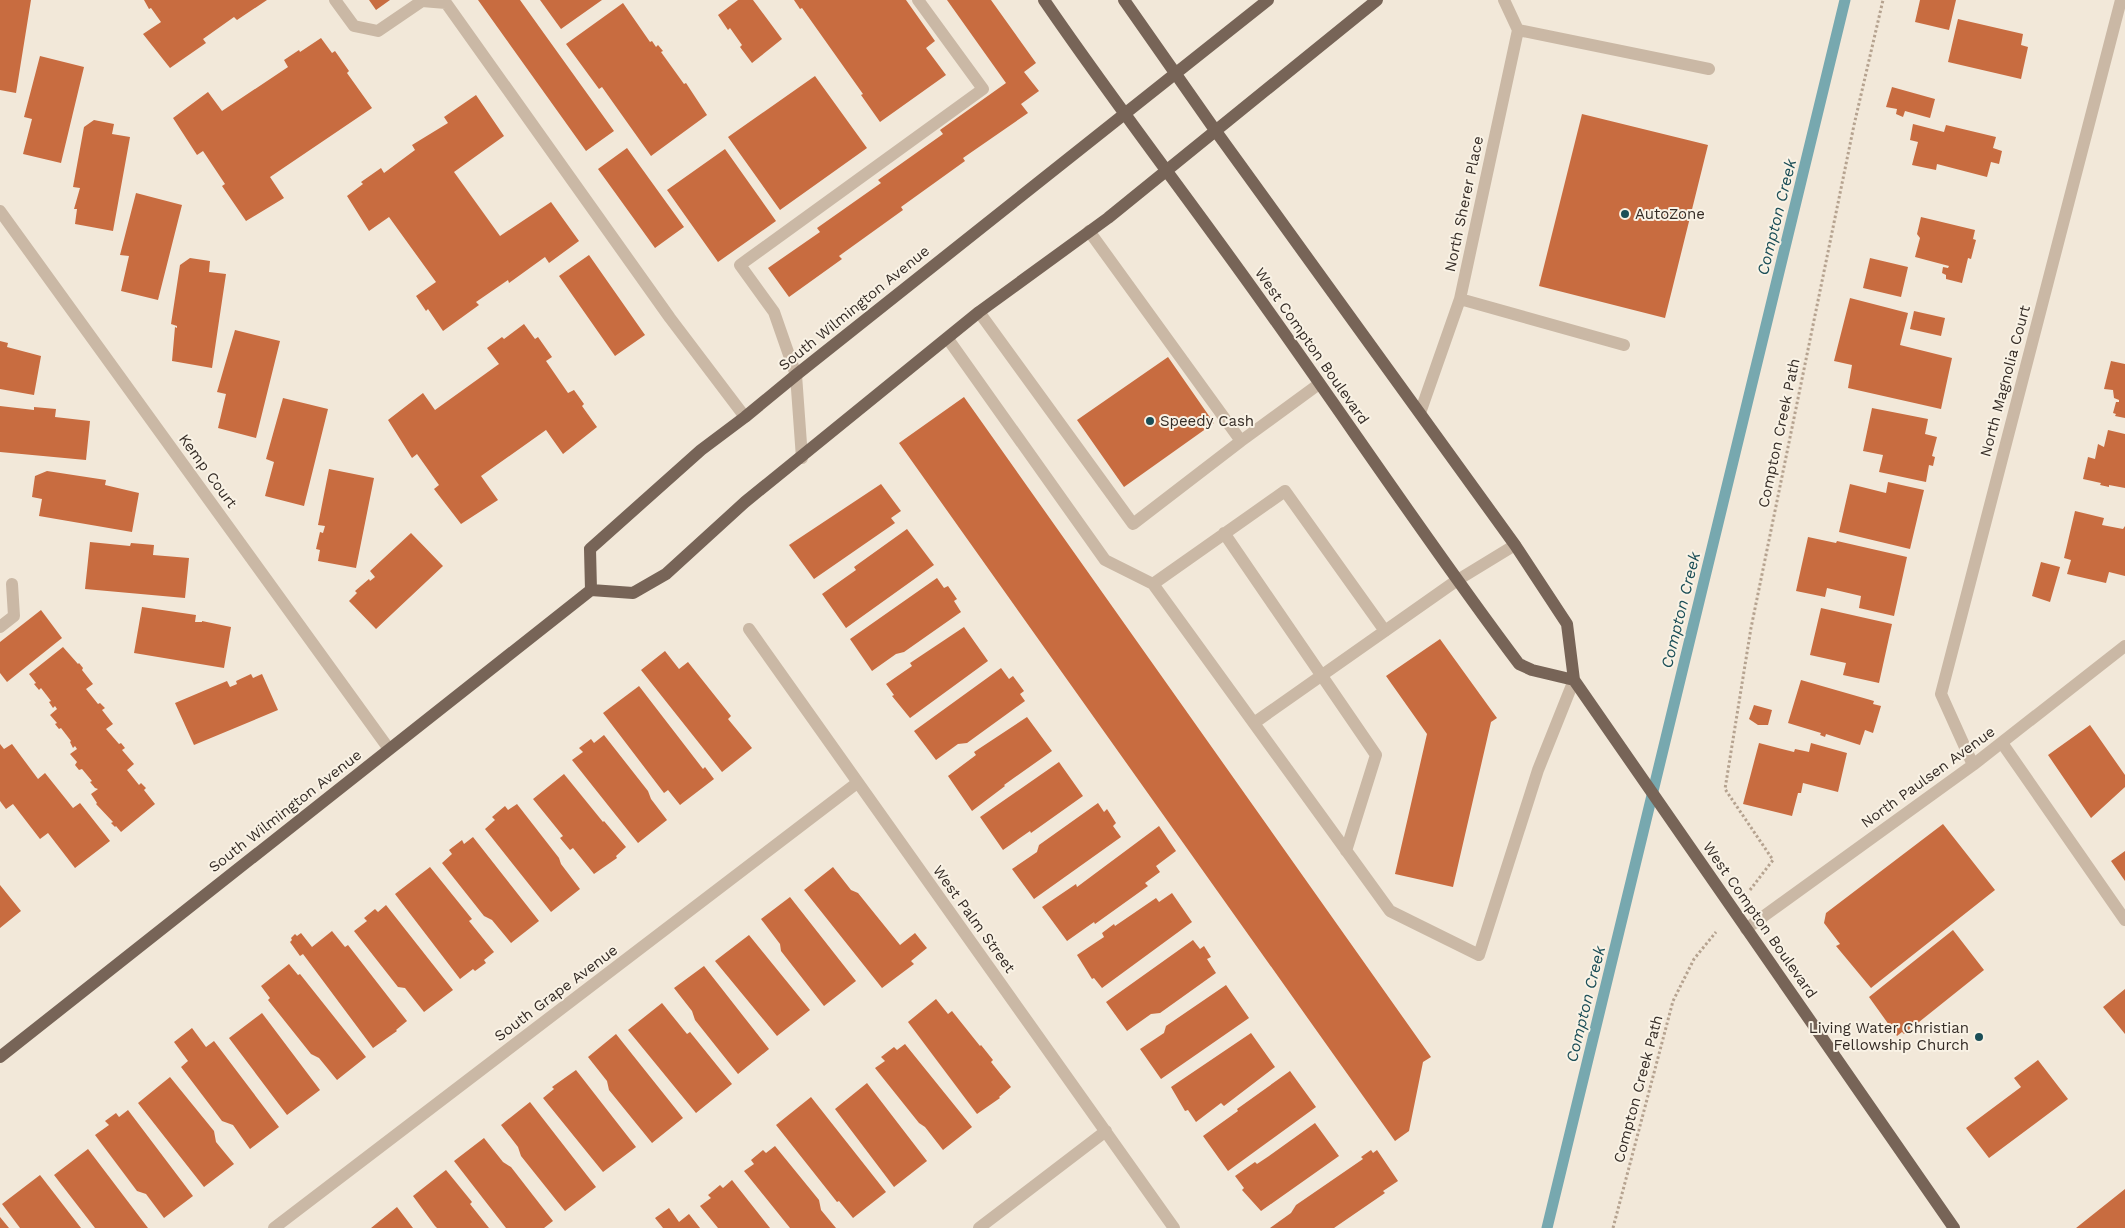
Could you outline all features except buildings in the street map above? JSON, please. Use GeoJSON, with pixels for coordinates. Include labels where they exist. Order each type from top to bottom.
{"type":"FeatureCollection","features":[{"type":"Feature","properties":{"kind":"main road","name":"West Compton Boulevard"},"geometry":{"type":"LineString","coordinates":[[1044,0],[1319,384],[1456,581],[1519,664],[1532,670],[1574,680]]}},
{"type":"Feature","properties":{"kind":"main road","name":"West Compton Boulevard"},"geometry":{"type":"LineString","coordinates":[[1124,0],[1215,130],[1515,545],[1567,624],[1574,680],[1954,1228]]}},
{"type":"Feature","properties":{"kind":"main road"},"geometry":{"type":"LineString","coordinates":[[590,590],[633,593],[666,574],[745,502],[802,458],[980,312],[1167,170],[1377,0]]}},
{"type":"Feature","properties":{"kind":"main road","name":"South Wilmington Avenue"},"geometry":{"type":"LineString","coordinates":[[0,1057],[590,590],[590,549],[701,450],[746,417],[796,375],[1125,115],[1262,2]]}},
{"type":"Feature","properties":{"kind":"street"},"geometry":{"type":"LineString","coordinates":[[335,0],[354,26],[378,31],[422,1],[446,3],[670,318],[746,417]]}},
{"type":"Feature","properties":{"kind":"street"},"geometry":{"type":"LineString","coordinates":[[802,458],[796,375],[774,312],[740,265],[982,89],[918,0]]}},
{"type":"Feature","properties":{"kind":"street"},"geometry":{"type":"LineString","coordinates":[[1504,0],[1518,30],[1709,69]]}},
{"type":"Feature","properties":{"kind":"street","name":"North Magnolia Court"},"geometry":{"type":"LineString","coordinates":[[1973,766],[1941,694],[2121,0]]}},
{"type":"Feature","properties":{"kind":"street","name":"North Sherer Place"},"geometry":{"type":"LineString","coordinates":[[1420,413],[1460,299],[1518,30]]}},
{"type":"Feature","properties":{"kind":"street","name":"Kemp Court"},"geometry":{"type":"LineString","coordinates":[[0,211],[389,749]]}},
{"type":"Feature","properties":{"kind":"street"},"geometry":{"type":"LineString","coordinates":[[1089,231],[1241,441]]}},
{"type":"Feature","properties":{"kind":"street"},"geometry":{"type":"LineString","coordinates":[[1460,299],[1624,345]]}},
{"type":"Feature","properties":{"kind":"street"},"geometry":{"type":"LineString","coordinates":[[980,312],[1132,524],[1319,384]]}},
{"type":"Feature","properties":{"kind":"street"},"geometry":{"type":"LineString","coordinates":[[948,339],[1104,560],[1153,584],[1390,911],[1479,955],[1538,770],[1574,680]]}},
{"type":"Feature","properties":{"kind":"street"},"geometry":{"type":"LineString","coordinates":[[1153,584],[1285,490],[1385,631]]}},
{"type":"Feature","properties":{"kind":"street"},"geometry":{"type":"LineString","coordinates":[[1224,534],[1376,755],[1346,852]]}},
{"type":"Feature","properties":{"kind":"street"},"geometry":{"type":"LineString","coordinates":[[1254,723],[1456,581],[1515,545]]}},
{"type":"Feature","properties":{"kind":"street"},"geometry":{"type":"LineString","coordinates":[[0,627],[14,616],[12,584]]}},
{"type":"Feature","properties":{"kind":"street","name":"West Palm Street"},"geometry":{"type":"LineString","coordinates":[[749,629],[1174,1228]]}},
{"type":"Feature","properties":{"kind":"street","name":"North Paulsen Avenue"},"geometry":{"type":"LineString","coordinates":[[1746,929],[1973,766],[2125,646]]}},
{"type":"Feature","properties":{"kind":"street"},"geometry":{"type":"LineString","coordinates":[[2002,743],[2125,920]]}},
{"type":"Feature","properties":{"kind":"street","name":"South Grape Avenue"},"geometry":{"type":"LineString","coordinates":[[274,1228],[857,783]]}},
{"type":"Feature","properties":{"kind":"street"},"geometry":{"type":"LineString","coordinates":[[979,1228],[1106,1131]]}},
{"type":"Feature","properties":{"kind":"path","name":"Compton Creek Path"},"geometry":{"type":"LineString","coordinates":[[1773,860],[1725,788],[1751,628],[1854,125],[1882,0]]}},
{"type":"Feature","properties":{"kind":"path","name":"Compton Creek Path"},"geometry":{"type":"LineString","coordinates":[[1613,1228],[1673,1001],[1694,959]]}},
{"type":"Feature","properties":{"kind":"waterway","name":"Compton Creek"},"geometry":{"type":"LineString","coordinates":[[1547,1228],[1845,0]]}},
{"type":"Feature","properties":{"kind":"place","name":"AutoZone"},"geometry":{"type":"Point","coordinates":[1625,214]}},
{"type":"Feature","properties":{"kind":"place","name":"Speedy Cash"},"geometry":{"type":"Point","coordinates":[1150,421]}},
{"type":"Feature","properties":{"kind":"place","name":"Living Water Christian Fellowship Church"},"geometry":{"type":"Point","coordinates":[1979,1037]}}]}
